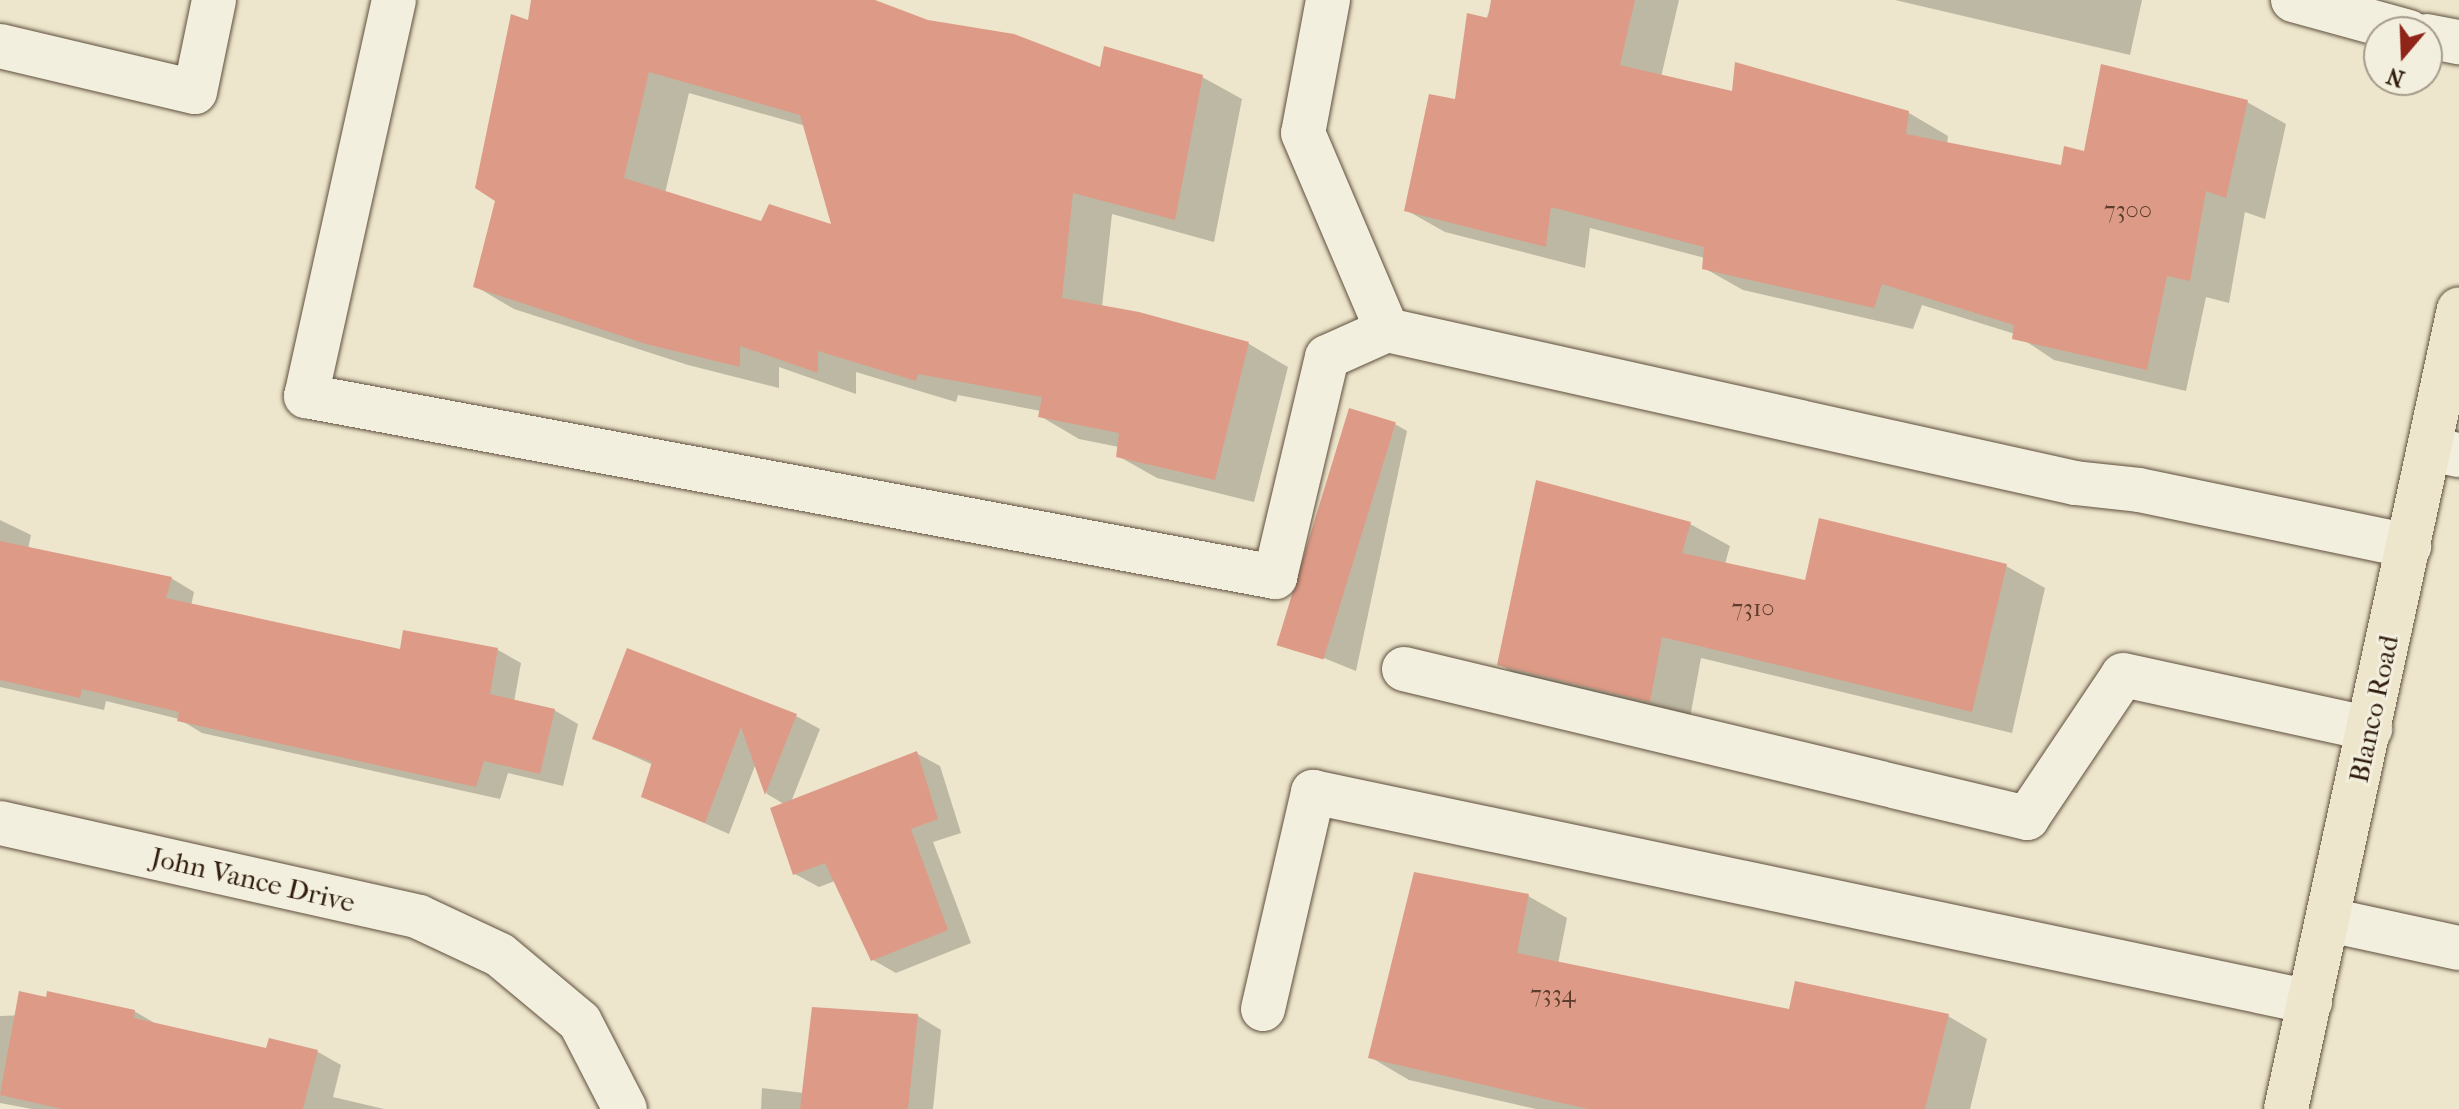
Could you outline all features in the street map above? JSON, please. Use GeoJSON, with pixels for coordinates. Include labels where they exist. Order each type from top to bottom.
{"type":"FeatureCollection","features":[{"type":"Feature","properties":{"kind":"main road","name":"Blanco Road"},"geometry":{"type":"LineString","coordinates":[[2286,1109],[2409,546],[2444,452],[2459,309]]}},
{"type":"Feature","properties":{"kind":"street"},"geometry":{"type":"LineString","coordinates":[[0,46],[195,92],[214,0]]}},
{"type":"Feature","properties":{"kind":"street"},"geometry":{"type":"LineString","coordinates":[[394,0],[306,396],[1275,577],[1327,357],[1387,330],[2075,483],[2139,490],[2409,546]]}},
{"type":"Feature","properties":{"kind":"street"},"geometry":{"type":"LineString","coordinates":[[1328,0],[1303,133],[1387,330]]}},
{"type":"Feature","properties":{"kind":"street"},"geometry":{"type":"LineString","coordinates":[[2293,0],[2363,19]]}},
{"type":"Feature","properties":{"kind":"street"},"geometry":{"type":"LineString","coordinates":[[1404,669],[2027,818],[2123,675],[2370,729]]}},
{"type":"Feature","properties":{"kind":"street"},"geometry":{"type":"LineString","coordinates":[[1263,1009],[1313,792],[2310,1002]]}},
{"type":"Feature","properties":{"kind":"street","name":"John Vance Drive"},"geometry":{"type":"LineString","coordinates":[[0,823],[419,917],[500,955],[580,1022],[625,1109]]}},
{"type":"Feature","properties":{"kind":"street"},"geometry":{"type":"LineString","coordinates":[[2329,920],[2459,948]]}},
{"type":"Feature","properties":{"kind":"building"},"geometry":{"type":"Polygon","coordinates":[[[531,0],[875,0],[928,20],[1014,34],[1100,67],[1104,46],[1203,75],[1175,220],[1073,193],[1062,298],[1139,312],[1249,342],[1215,480],[1116,457],[1119,433],[1038,417],[1042,397],[918,374],[916,381],[818,351],[818,373],[740,346],[740,367],[646,344],[473,287],[495,201],[475,188],[511,14],[528,20],[531,0]],[[649,72],[624,178],[761,221],[769,204],[831,224],[800,115],[649,72]]]}},
{"type":"Feature","properties":{"kind":"building"},"geometry":{"type":"Polygon","coordinates":[[[1491,0],[1635,0],[1620,65],[1732,91],[1735,62],[1909,111],[1906,134],[2061,165],[2064,146],[2084,151],[2101,64],[2248,100],[2226,198],[2206,191],[2190,281],[2167,276],[2147,370],[2012,339],[2014,325],[1882,284],[1874,308],[1702,269],[1704,247],[1551,207],[1546,247],[1404,211],[1429,94],[1455,99],[1467,13],[1488,18],[1491,0]]]}},
{"type":"Feature","properties":{"kind":"building"},"geometry":{"type":"Polygon","coordinates":[[[1349,408],[1396,422],[1323,659],[1276,645],[1349,408]]]}},
{"type":"Feature","properties":{"kind":"building"},"geometry":{"type":"Polygon","coordinates":[[[1536,480],[1691,522],[1682,553],[1805,580],[1819,518],[2007,564],[1972,712],[1662,637],[1650,702],[1497,665],[1536,480]]]}},
{"type":"Feature","properties":{"kind":"building"},"geometry":{"type":"Polygon","coordinates":[[[0,541],[172,577],[166,598],[400,649],[403,630],[498,648],[490,694],[555,709],[540,774],[484,761],[476,787],[177,721],[179,712],[82,689],[80,698],[0,680],[0,541]]]}},
{"type":"Feature","properties":{"kind":"building"},"geometry":{"type":"Polygon","coordinates":[[[627,648],[797,714],[765,795],[741,727],[705,823],[641,797],[652,762],[592,739],[627,648]]]}},
{"type":"Feature","properties":{"kind":"building"},"geometry":{"type":"Polygon","coordinates":[[[917,751],[938,819],[911,829],[948,930],[871,961],[825,863],[793,875],[770,808],[917,751]]]}},
{"type":"Feature","properties":{"kind":"building"},"geometry":{"type":"Polygon","coordinates":[[[1414,872],[1529,894],[1517,953],[1789,1009],[1795,981],[1949,1014],[1925,1109],[1588,1109],[1368,1058],[1414,872]]]}},
{"type":"Feature","properties":{"kind":"building"},"geometry":{"type":"Polygon","coordinates":[[[19,991],[46,997],[47,991],[135,1010],[134,1018],[266,1048],[269,1038],[318,1050],[303,1109],[62,1109],[0,1095],[19,991]]]}},
{"type":"Feature","properties":{"kind":"building"},"geometry":{"type":"Polygon","coordinates":[[[812,1007],[918,1014],[908,1109],[800,1109],[812,1007]]]}}]}
